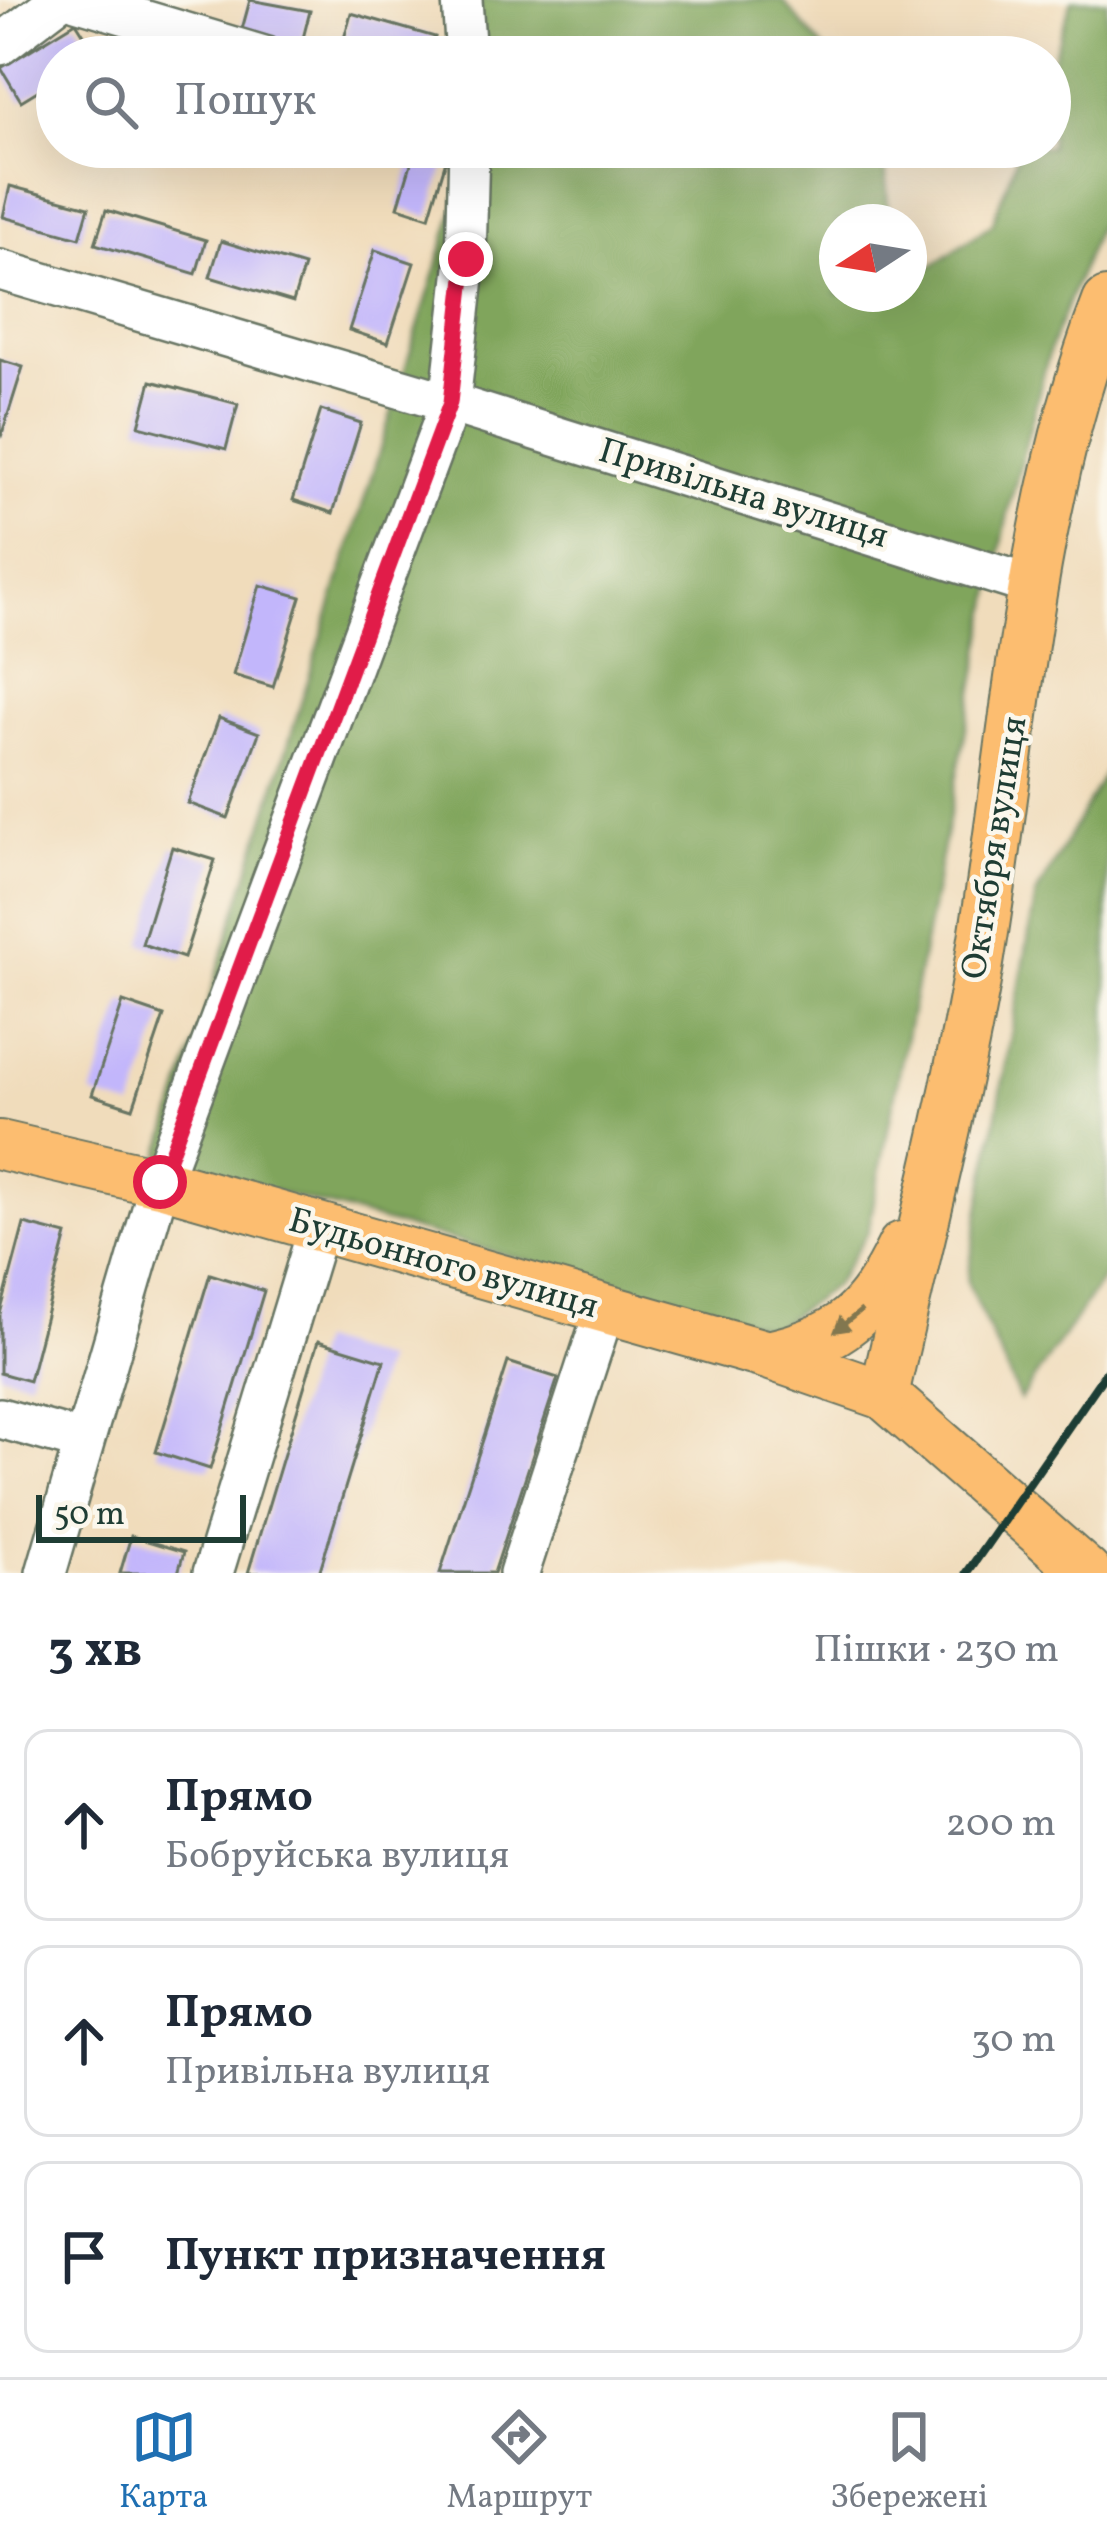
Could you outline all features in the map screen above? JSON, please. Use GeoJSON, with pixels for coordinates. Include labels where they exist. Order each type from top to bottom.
{"type":"FeatureCollection","features":[{"type":"Feature","properties":{"kind":"main road","name":"Октября вулиця"},"geometry":{"type":"LineString","coordinates":[[884,1395],[974,989],[1036,587],[1080,373],[1107,302]]}},
{"type":"Feature","properties":{"kind":"main road","name":"Будьонного вулиця"},"geometry":{"type":"LineString","coordinates":[[0,1144],[160,1182],[768,1355],[884,1395]]}},
{"type":"Feature","properties":{"kind":"main road"},"geometry":{"type":"LineString","coordinates":[[768,1355],[819,1344],[861,1314],[887,1276],[930,1187]]}},
{"type":"Feature","properties":{"kind":"main road"},"geometry":{"type":"LineString","coordinates":[[884,1395],[1087,1573]]}},
{"type":"Feature","properties":{"kind":"street"},"geometry":{"type":"LineString","coordinates":[[0,45],[59,0]]}},
{"type":"Feature","properties":{"kind":"street"},"geometry":{"type":"LineString","coordinates":[[76,0],[197,36]]}},
{"type":"Feature","properties":{"kind":"street"},"geometry":{"type":"LineString","coordinates":[[462,0],[465,36]]}},
{"type":"Feature","properties":{"kind":"street"},"geometry":{"type":"LineString","coordinates":[[46,1573],[160,1182],[450,403],[466,259],[468,168]]}},
{"type":"Feature","properties":{"kind":"street","name":"Привільна вулиця"},"geometry":{"type":"LineString","coordinates":[[0,270],[450,403],[1036,587]]}},
{"type":"Feature","properties":{"kind":"street"},"geometry":{"type":"LineString","coordinates":[[214,1573],[318,1229]]}},
{"type":"Feature","properties":{"kind":"street"},"geometry":{"type":"LineString","coordinates":[[518,1573],[604,1312]]}},
{"type":"Feature","properties":{"kind":"street"},"geometry":{"type":"LineString","coordinates":[[0,1418],[82,1441]]}},
{"type":"Feature","properties":{"kind":"green space"},"geometry":{"type":"Polygon","coordinates":[[[479,0],[782,0],[812,36],[483,36],[479,0]]]}},
{"type":"Feature","properties":{"kind":"green space"},"geometry":{"type":"Polygon","coordinates":[[[1072,0],[1107,0],[1107,203],[1050,349],[1009,508],[868,1232],[834,1286],[773,1328],[159,1160],[467,168],[885,168],[888,204],[819,204],[819,312],[927,312],[927,270],[992,224],[1012,168],[1071,168],[1071,36],[1060,36],[1072,0]]]}},
{"type":"Feature","properties":{"kind":"green space"},"geometry":{"type":"Polygon","coordinates":[[[1107,769],[1107,1272],[1020,1400],[967,1281],[1036,895],[1107,769]]]}},
{"type":"Feature","properties":{"kind":"building"},"geometry":{"type":"Polygon","coordinates":[[[250,0],[310,11],[304,36],[241,33],[250,0]]]}},
{"type":"Feature","properties":{"kind":"building"},"geometry":{"type":"Polygon","coordinates":[[[351,13],[432,36],[345,36],[351,13]]]}},
{"type":"Feature","properties":{"kind":"building"},"geometry":{"type":"Polygon","coordinates":[[[76,22],[85,36],[53,36],[76,22]]]}},
{"type":"Feature","properties":{"kind":"building"},"geometry":{"type":"Polygon","coordinates":[[[36,47],[36,92],[21,101],[1,68],[36,47]]]}},
{"type":"Feature","properties":{"kind":"building"},"geometry":{"type":"Polygon","coordinates":[[[410,168],[444,168],[429,217],[398,207],[410,168]]]}},
{"type":"Feature","properties":{"kind":"building"},"geometry":{"type":"Polygon","coordinates":[[[10,186],[89,207],[80,238],[3,217],[10,186]]]}},
{"type":"Feature","properties":{"kind":"building"},"geometry":{"type":"Polygon","coordinates":[[[106,210],[206,240],[196,274],[95,244],[106,210]]]}},
{"type":"Feature","properties":{"kind":"building"},"geometry":{"type":"Polygon","coordinates":[[[221,241],[304,266],[293,302],[210,277],[221,241]]]}},
{"type":"Feature","properties":{"kind":"building"},"geometry":{"type":"Polygon","coordinates":[[[375,250],[414,263],[388,343],[349,330],[375,250]]]}},
{"type":"Feature","properties":{"kind":"building"},"geometry":{"type":"Polygon","coordinates":[[[0,360],[23,367],[1,437],[0,436],[0,360]]]}},
{"type":"Feature","properties":{"kind":"building"},"geometry":{"type":"Polygon","coordinates":[[[151,381],[238,404],[226,449],[139,426],[151,381]]]}},
{"type":"Feature","properties":{"kind":"building"},"geometry":{"type":"Polygon","coordinates":[[[321,410],[361,423],[333,513],[293,500],[321,410]]]}},
{"type":"Feature","properties":{"kind":"building"},"geometry":{"type":"Polygon","coordinates":[[[260,585],[301,597],[273,687],[233,675],[260,585]]]}},
{"type":"Feature","properties":{"kind":"building"},"geometry":{"type":"Polygon","coordinates":[[[219,718],[259,733],[228,818],[188,803],[219,718]]]}},
{"type":"Feature","properties":{"kind":"building"},"geometry":{"type":"Polygon","coordinates":[[[172,847],[215,860],[184,958],[142,944],[172,847]]]}},
{"type":"Feature","properties":{"kind":"building"},"geometry":{"type":"Polygon","coordinates":[[[123,1002],[164,1016],[133,1108],[92,1095],[123,1002]]]}},
{"type":"Feature","properties":{"kind":"building"},"geometry":{"type":"Polygon","coordinates":[[[24,1224],[67,1235],[29,1381],[0,1373],[0,1314],[24,1224]]]}},
{"type":"Feature","properties":{"kind":"building"},"geometry":{"type":"Polygon","coordinates":[[[210,1274],[264,1291],[210,1469],[156,1452],[210,1274]]]}},
{"type":"Feature","properties":{"kind":"building"},"geometry":{"type":"Polygon","coordinates":[[[318,1341],[384,1361],[319,1573],[248,1573],[318,1341]]]}},
{"type":"Feature","properties":{"kind":"building"},"geometry":{"type":"Polygon","coordinates":[[[508,1362],[558,1378],[494,1573],[440,1573],[508,1362]]]}},
{"type":"Feature","properties":{"kind":"building"},"geometry":{"type":"Polygon","coordinates":[[[131,1536],[184,1552],[178,1573],[120,1573],[131,1536]]]}},
{"type":"Feature","properties":{"kind":"railway"},"geometry":{"type":"LineString","coordinates":[[967,1573],[1107,1371]]}},
{"type":"Feature","properties":{"kind":"route"},"geometry":{"type":"LineString","coordinates":[[160,1182],[450,403],[466,259]]}}]}
